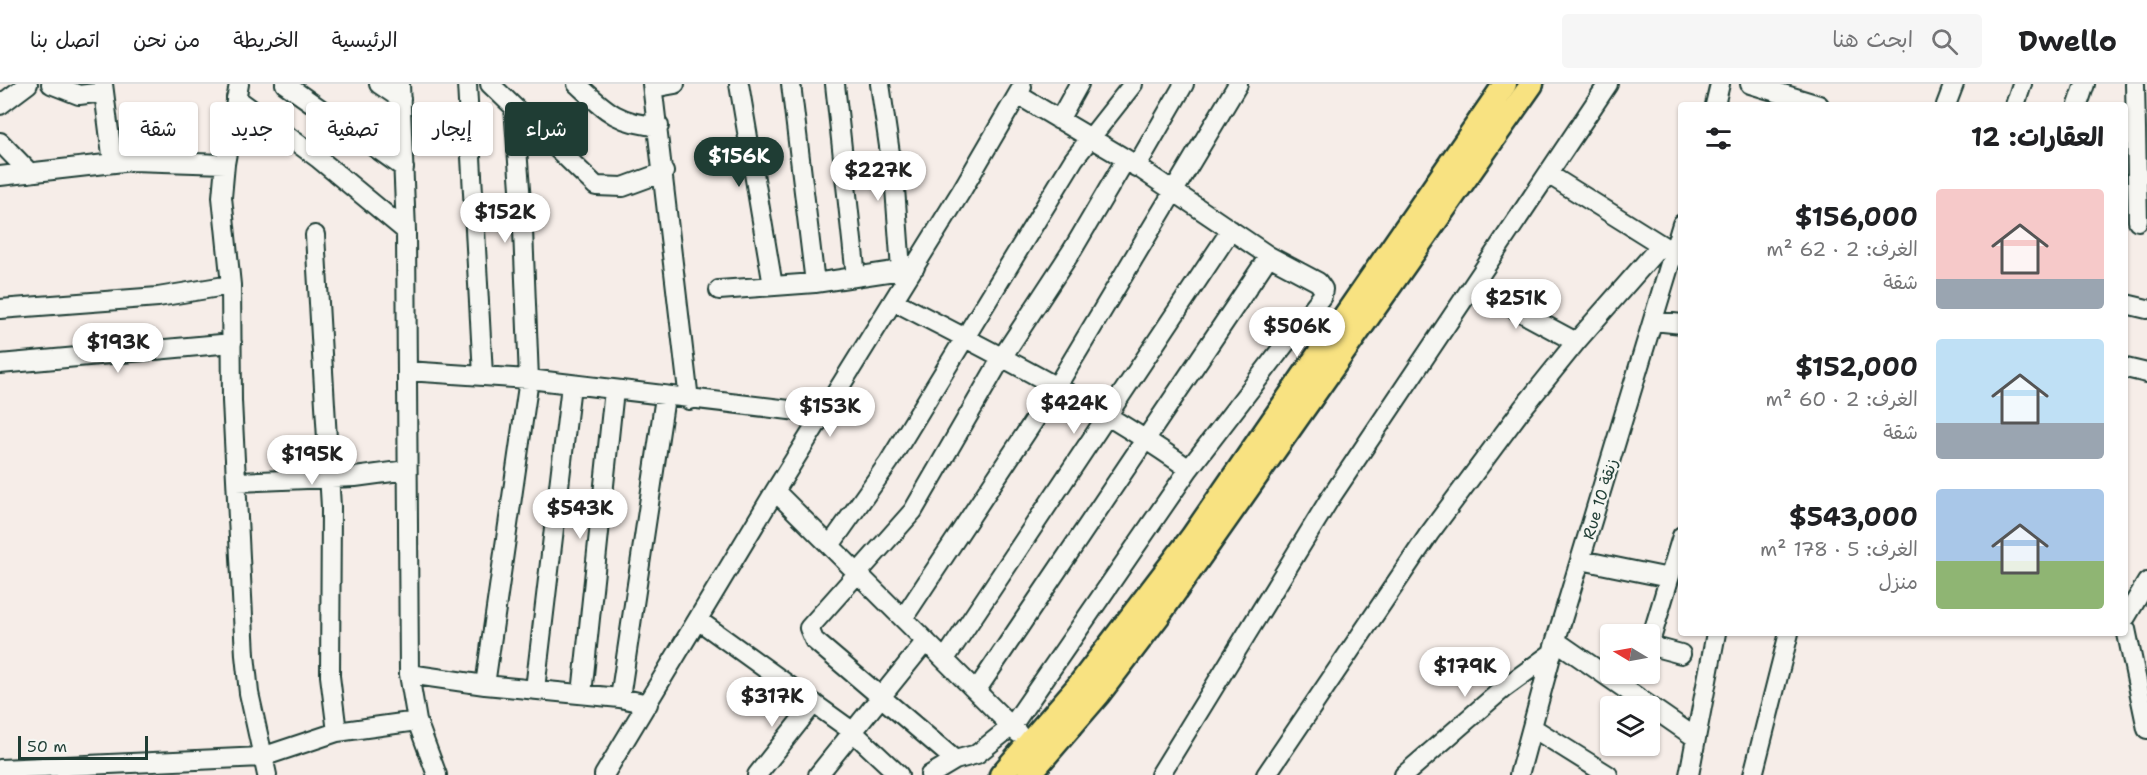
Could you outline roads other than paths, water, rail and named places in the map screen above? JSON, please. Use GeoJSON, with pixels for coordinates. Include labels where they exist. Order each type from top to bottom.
{"type":"FeatureCollection","features":[{"type":"Feature","properties":{"kind":"main road"},"geometry":{"type":"LineString","coordinates":[[1022,766],[1192,537],[1505,84]]}},
{"type":"Feature","properties":{"kind":"main road"},"geometry":{"type":"LineString","coordinates":[[1022,766],[1159,615],[1533,84]]}},
{"type":"Feature","properties":{"kind":"street"},"geometry":{"type":"LineString","coordinates":[[0,105],[28,84]]}},
{"type":"Feature","properties":{"kind":"street"},"geometry":{"type":"LineString","coordinates":[[51,84],[79,95],[103,88],[113,163]]}},
{"type":"Feature","properties":{"kind":"street"},"geometry":{"type":"LineString","coordinates":[[285,84],[404,168]]}},
{"type":"Feature","properties":{"kind":"street"},"geometry":{"type":"LineString","coordinates":[[379,84],[400,92],[406,231],[409,674],[417,722],[437,775]]}},
{"type":"Feature","properties":{"kind":"street"},"geometry":{"type":"LineString","coordinates":[[466,84],[483,375]]}},
{"type":"Feature","properties":{"kind":"street"},"geometry":{"type":"LineString","coordinates":[[490,84],[509,102]]}},
{"type":"Feature","properties":{"kind":"street"},"geometry":{"type":"LineString","coordinates":[[577,84],[609,114],[623,121],[659,126]]}},
{"type":"Feature","properties":{"kind":"street"},"geometry":{"type":"LineString","coordinates":[[675,84],[653,86],[689,399]]}},
{"type":"Feature","properties":{"kind":"street"},"geometry":{"type":"LineString","coordinates":[[739,84],[773,286]]}},
{"type":"Feature","properties":{"kind":"street"},"geometry":{"type":"LineString","coordinates":[[791,84],[815,283]]}},
{"type":"Feature","properties":{"kind":"street"},"geometry":{"type":"LineString","coordinates":[[835,84],[856,277]]}},
{"type":"Feature","properties":{"kind":"street"},"geometry":{"type":"LineString","coordinates":[[880,84],[908,269]]}},
{"type":"Feature","properties":{"kind":"street"},"geometry":{"type":"LineString","coordinates":[[1059,120],[1079,84]]}},
{"type":"Feature","properties":{"kind":"street"},"geometry":{"type":"LineString","coordinates":[[831,544],[874,485],[1074,159],[1133,84]]}},
{"type":"Feature","properties":{"kind":"street"},"geometry":{"type":"LineString","coordinates":[[955,760],[814,640],[809,632],[810,626],[913,511],[1001,359],[1184,84]]}},
{"type":"Feature","properties":{"kind":"street"},"geometry":{"type":"LineString","coordinates":[[904,617],[1057,386],[1176,192],[1238,84]]}},
{"type":"Feature","properties":{"kind":"street"},"geometry":{"type":"LineString","coordinates":[[1160,775],[1329,500],[1608,84]]}},
{"type":"Feature","properties":{"kind":"street"},"geometry":{"type":"LineString","coordinates":[[1715,102],[1720,84]]}},
{"type":"Feature","properties":{"kind":"street"},"geometry":{"type":"LineString","coordinates":[[1750,84],[1809,102]]}},
{"type":"Feature","properties":{"kind":"street"},"geometry":{"type":"LineString","coordinates":[[1947,102],[1954,84]]}},
{"type":"Feature","properties":{"kind":"street"},"geometry":{"type":"LineString","coordinates":[[2016,102],[2022,84]]}},
{"type":"Feature","properties":{"kind":"street"},"geometry":{"type":"LineString","coordinates":[[2079,102],[2085,84]]}},
{"type":"Feature","properties":{"kind":"street"},"geometry":{"type":"LineString","coordinates":[[2135,84],[2137,220]]}},
{"type":"Feature","properties":{"kind":"street"},"geometry":{"type":"LineString","coordinates":[[604,775],[775,491],[894,301],[908,269],[1021,90],[1059,120],[1176,192],[1269,256],[1318,282],[1323,289],[1322,296],[1189,470],[1012,726],[977,754],[943,765],[930,775]]}},
{"type":"Feature","properties":{"kind":"street"},"geometry":{"type":"LineString","coordinates":[[267,775],[261,757],[245,655],[231,285],[222,197],[225,164],[238,91],[406,231]]}},
{"type":"Feature","properties":{"kind":"street"},"geometry":{"type":"LineString","coordinates":[[0,142],[30,173]]}},
{"type":"Feature","properties":{"kind":"street"},"geometry":{"type":"LineString","coordinates":[[485,685],[529,379],[518,156]]}},
{"type":"Feature","properties":{"kind":"street"},"geometry":{"type":"LineString","coordinates":[[565,156],[596,186],[623,187],[664,172]]}},
{"type":"Feature","properties":{"kind":"street"},"geometry":{"type":"LineString","coordinates":[[0,176],[113,163],[225,164]]}},
{"type":"Feature","properties":{"kind":"street"},"geometry":{"type":"LineString","coordinates":[[1266,775],[1429,534],[1576,342],[1667,249],[1548,174]]}},
{"type":"Feature","properties":{"kind":"street"},"geometry":{"type":"LineString","coordinates":[[945,659],[1231,230]]}},
{"type":"Feature","properties":{"kind":"street","name":"Rue 10 زنقة"},"geometry":{"type":"LineString","coordinates":[[1519,775],[1554,647],[1654,321],[1667,249],[1678,231]]}},
{"type":"Feature","properties":{"kind":"street"},"geometry":{"type":"LineString","coordinates":[[315,235],[330,478],[330,676],[337,732]]}},
{"type":"Feature","properties":{"kind":"street"},"geometry":{"type":"LineString","coordinates":[[976,691],[1269,256]]}},
{"type":"Feature","properties":{"kind":"street"},"geometry":{"type":"LineString","coordinates":[[718,290],[815,283],[908,269]]}},
{"type":"Feature","properties":{"kind":"street"},"geometry":{"type":"LineString","coordinates":[[0,309],[158,297],[231,285]]}},
{"type":"Feature","properties":{"kind":"street"},"geometry":{"type":"LineString","coordinates":[[1474,287],[1576,342]]}},
{"type":"Feature","properties":{"kind":"street"},"geometry":{"type":"LineString","coordinates":[[894,301],[1001,359],[1057,386],[1146,439],[1189,470]]}},
{"type":"Feature","properties":{"kind":"street"},"geometry":{"type":"LineString","coordinates":[[2128,304],[2147,309]]}},
{"type":"Feature","properties":{"kind":"street"},"geometry":{"type":"LineString","coordinates":[[1654,321],[1678,324]]}},
{"type":"Feature","properties":{"kind":"street"},"geometry":{"type":"LineString","coordinates":[[0,364],[232,344]]}},
{"type":"Feature","properties":{"kind":"street"},"geometry":{"type":"LineString","coordinates":[[2128,368],[2147,373]]}},
{"type":"Feature","properties":{"kind":"street"},"geometry":{"type":"LineString","coordinates":[[406,371],[529,379],[823,414]]}},
{"type":"Feature","properties":{"kind":"street"},"geometry":{"type":"LineString","coordinates":[[535,689],[571,385]]}},
{"type":"Feature","properties":{"kind":"street"},"geometry":{"type":"LineString","coordinates":[[582,694],[615,390]]}},
{"type":"Feature","properties":{"kind":"street"},"geometry":{"type":"LineString","coordinates":[[620,698],[665,397]]}},
{"type":"Feature","properties":{"kind":"street"},"geometry":{"type":"LineString","coordinates":[[237,482],[330,478],[407,470]]}},
{"type":"Feature","properties":{"kind":"street"},"geometry":{"type":"LineString","coordinates":[[775,491],[1012,726],[1022,766]]}},
{"type":"Feature","properties":{"kind":"street"},"geometry":{"type":"LineString","coordinates":[[1678,552],[1652,639],[1655,647],[1681,654]]}},
{"type":"Feature","properties":{"kind":"street"},"geometry":{"type":"LineString","coordinates":[[1581,560],[1669,578]]}},
{"type":"Feature","properties":{"kind":"street"},"geometry":{"type":"LineString","coordinates":[[2128,615],[2147,585]]}},
{"type":"Feature","properties":{"kind":"street"},"geometry":{"type":"LineString","coordinates":[[698,620],[852,731],[899,775]]}},
{"type":"Feature","properties":{"kind":"street"},"geometry":{"type":"LineString","coordinates":[[1689,775],[1715,636]]}},
{"type":"Feature","properties":{"kind":"street"},"geometry":{"type":"LineString","coordinates":[[1753,775],[1788,636]]}},
{"type":"Feature","properties":{"kind":"street"},"geometry":{"type":"LineString","coordinates":[[2127,636],[2147,729]]}},
{"type":"Feature","properties":{"kind":"street"},"geometry":{"type":"LineString","coordinates":[[818,775],[926,641]]}},
{"type":"Feature","properties":{"kind":"street"},"geometry":{"type":"LineString","coordinates":[[1404,775],[1554,647],[1696,738]]}},
{"type":"Feature","properties":{"kind":"street"},"geometry":{"type":"LineString","coordinates":[[409,674],[485,685],[620,698],[648,704]]}},
{"type":"Feature","properties":{"kind":"street"},"geometry":{"type":"LineString","coordinates":[[757,775],[814,703]]}},
{"type":"Feature","properties":{"kind":"street"},"geometry":{"type":"LineString","coordinates":[[0,769],[261,757],[337,732],[417,722]]}},
{"type":"Feature","properties":{"kind":"street"},"geometry":{"type":"LineString","coordinates":[[1533,728],[1608,775]]}}]}
